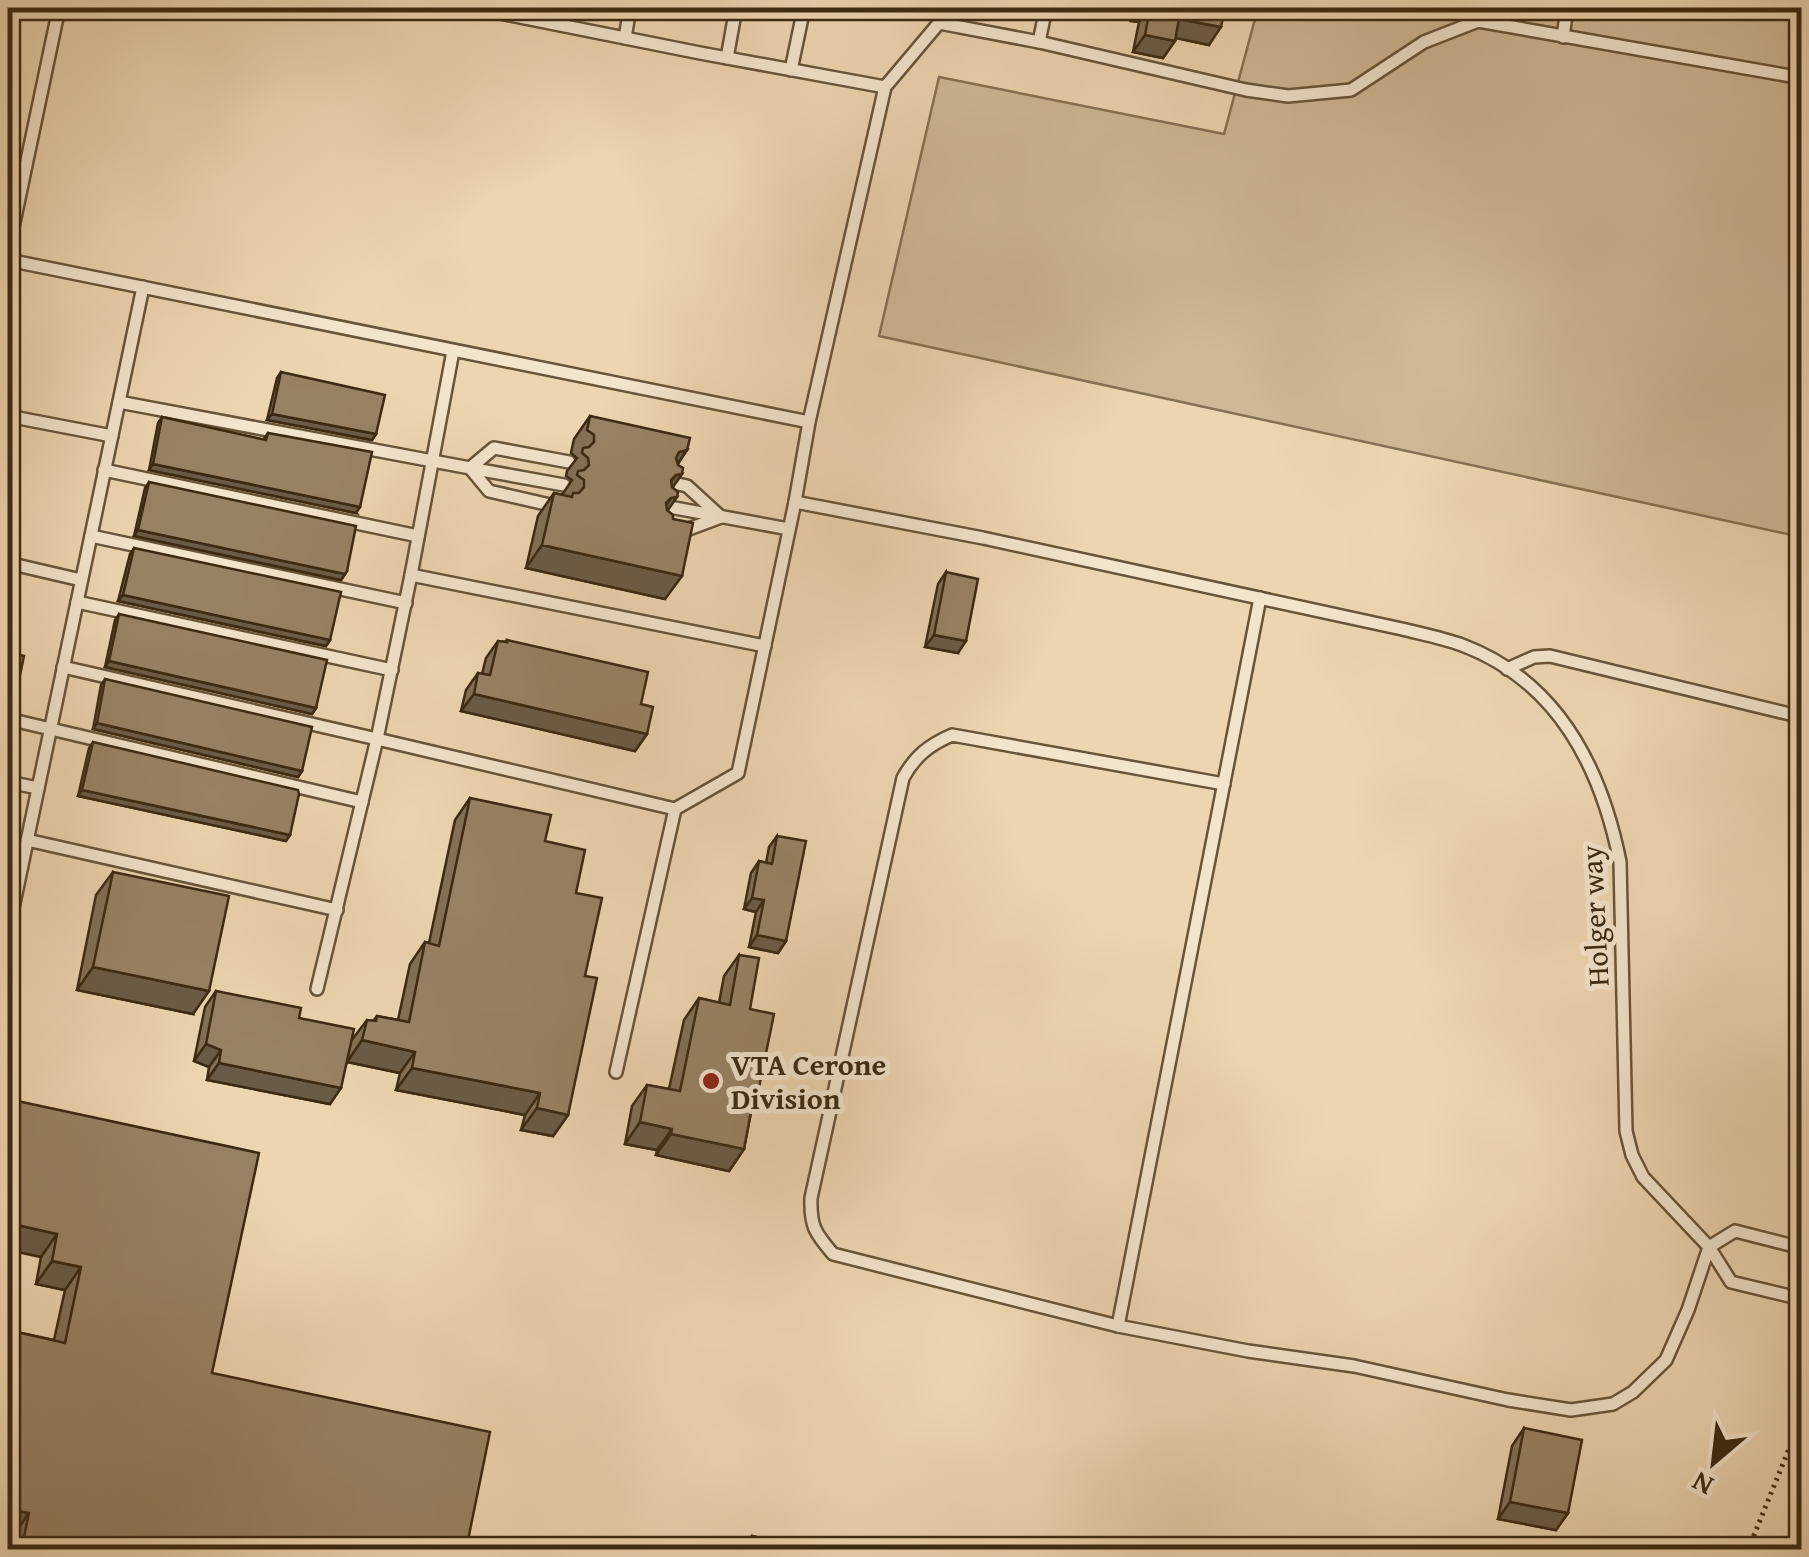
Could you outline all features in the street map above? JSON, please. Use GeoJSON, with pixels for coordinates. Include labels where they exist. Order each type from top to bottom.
{"type":"FeatureCollection","features":[{"type":"Feature","properties":{"kind":"lane"},"geometry":{"type":"LineString","coordinates":[[8,251],[60,8]]}},
{"type":"Feature","properties":{"kind":"lane"},"geometry":{"type":"LineString","coordinates":[[476,8],[885,87]]}},
{"type":"Feature","properties":{"kind":"lane"},"geometry":{"type":"LineString","coordinates":[[625,38],[630,8]]}},
{"type":"Feature","properties":{"kind":"lane"},"geometry":{"type":"LineString","coordinates":[[727,58],[736,8]]}},
{"type":"Feature","properties":{"kind":"lane"},"geometry":{"type":"LineString","coordinates":[[791,70],[804,8]]}},
{"type":"Feature","properties":{"kind":"lane"},"geometry":{"type":"LineString","coordinates":[[1039,42],[1046,8]]}},
{"type":"Feature","properties":{"kind":"lane"},"geometry":{"type":"LineString","coordinates":[[1563,37],[1567,8]]}},
{"type":"Feature","properties":{"kind":"lane"},"geometry":{"type":"LineString","coordinates":[[63,667],[675,809],[738,773],[808,422],[885,87],[939,22],[1288,96],[1352,90],[1424,42],[1478,21],[1802,78]]}},
{"type":"Feature","properties":{"kind":"lane"},"geometry":{"type":"LineString","coordinates":[[8,260],[808,422]]}},
{"type":"Feature","properties":{"kind":"lane"},"geometry":{"type":"LineString","coordinates":[[8,932],[143,287]]}},
{"type":"Feature","properties":{"kind":"lane"},"geometry":{"type":"LineString","coordinates":[[316,989],[392,670],[453,351]]}},
{"type":"Feature","properties":{"kind":"lane"},"geometry":{"type":"LineString","coordinates":[[119,402],[564,485]]}},
{"type":"Feature","properties":{"kind":"lane"},"geometry":{"type":"LineString","coordinates":[[8,416],[112,436]]}},
{"type":"Feature","properties":{"kind":"lane"},"geometry":{"type":"LineString","coordinates":[[470,468],[494,448],[569,462]]}},
{"type":"Feature","properties":{"kind":"lane"},"geometry":{"type":"LineString","coordinates":[[470,468],[489,491],[559,507]]}},
{"type":"Feature","properties":{"kind":"lane"},"geometry":{"type":"LineString","coordinates":[[104,470],[418,536]]}},
{"type":"Feature","properties":{"kind":"lane"},"geometry":{"type":"LineString","coordinates":[[669,482],[687,486],[721,517]]}},
{"type":"Feature","properties":{"kind":"lane","name":"Holger way"},"geometry":{"type":"LineString","coordinates":[[794,502],[983,538],[1402,629],[1462,645],[1526,682],[1556,712],[1580,745],[1612,820],[1620,862],[1626,1131],[1632,1155],[1643,1177],[1708,1247]]}},
{"type":"Feature","properties":{"kind":"lane"},"geometry":{"type":"LineString","coordinates":[[664,506],[789,529]]}},
{"type":"Feature","properties":{"kind":"lane"},"geometry":{"type":"LineString","coordinates":[[670,531],[680,533],[721,517]]}},
{"type":"Feature","properties":{"kind":"lane"},"geometry":{"type":"LineString","coordinates":[[91,536],[406,602]]}},
{"type":"Feature","properties":{"kind":"lane"},"geometry":{"type":"LineString","coordinates":[[8,563],[81,580]]}},
{"type":"Feature","properties":{"kind":"lane"},"geometry":{"type":"LineString","coordinates":[[411,575],[764,646]]}},
{"type":"Feature","properties":{"kind":"lane"},"geometry":{"type":"LineString","coordinates":[[1118,1326],[1260,598]]}},
{"type":"Feature","properties":{"kind":"lane"},"geometry":{"type":"LineString","coordinates":[[77,602],[392,670]]}},
{"type":"Feature","properties":{"kind":"lane"},"geometry":{"type":"LineString","coordinates":[[1507,669],[1534,657],[1550,656],[1802,718]]}},
{"type":"Feature","properties":{"kind":"lane"},"geometry":{"type":"LineString","coordinates":[[8,718],[362,802]]}},
{"type":"Feature","properties":{"kind":"lane"},"geometry":{"type":"LineString","coordinates":[[1224,784],[952,735],[914,758],[903,778],[811,1198],[810,1220],[833,1254],[1118,1326],[1248,1352],[1354,1366],[1572,1410],[1612,1404],[1634,1392],[1666,1360],[1688,1310],[1708,1247],[1735,1232],[1802,1248]]}},
{"type":"Feature","properties":{"kind":"lane"},"geometry":{"type":"LineString","coordinates":[[8,782],[38,788]]}},
{"type":"Feature","properties":{"kind":"lane"},"geometry":{"type":"LineString","coordinates":[[616,1072],[675,809]]}},
{"type":"Feature","properties":{"kind":"lane"},"geometry":{"type":"LineString","coordinates":[[27,840],[337,910]]}},
{"type":"Feature","properties":{"kind":"lane"},"geometry":{"type":"LineString","coordinates":[[1708,1247],[1731,1282],[1802,1299]]}},
{"type":"Feature","properties":{"kind":"path"},"geometry":{"type":"LineString","coordinates":[[1748,1550],[1802,1417]]}},
{"type":"Feature","properties":{"kind":"shaded area"},"geometry":{"type":"Polygon","coordinates":[[[1258,8],[1801,8],[1801,537],[879,336],[939,77],[1224,134],[1258,8]]]}},
{"type":"Feature","properties":{"kind":"building"},"geometry":{"type":"Polygon","coordinates":[[[1150,8],[1225,8],[1221,27],[1179,19],[1175,41],[1145,35],[1150,8]]]}},
{"type":"Feature","properties":{"kind":"building"},"geometry":{"type":"Polygon","coordinates":[[[281,372],[385,395],[376,434],[272,414],[281,372]]]}},
{"type":"Feature","properties":{"kind":"building"},"geometry":{"type":"Polygon","coordinates":[[[590,416],[690,438],[687,450],[679,452],[676,458],[683,468],[682,474],[671,480],[677,497],[666,503],[673,519],[693,523],[682,576],[542,545],[554,493],[572,497],[584,487],[584,480],[577,475],[589,465],[582,453],[583,448],[594,442],[594,435],[587,430],[590,416]]]}},
{"type":"Feature","properties":{"kind":"building"},"geometry":{"type":"Polygon","coordinates":[[[162,417],[266,440],[268,433],[372,452],[360,507],[153,464],[162,417]]]}},
{"type":"Feature","properties":{"kind":"building"},"geometry":{"type":"Polygon","coordinates":[[[149,482],[356,526],[347,571],[345,574],[138,530],[149,482]]]}},
{"type":"Feature","properties":{"kind":"building"},"geometry":{"type":"Polygon","coordinates":[[[134,548],[341,592],[330,640],[123,595],[134,548]]]}},
{"type":"Feature","properties":{"kind":"building"},"geometry":{"type":"Polygon","coordinates":[[[946,572],[978,579],[966,641],[934,635],[946,572]]]}},
{"type":"Feature","properties":{"kind":"building"},"geometry":{"type":"Polygon","coordinates":[[[119,614],[327,660],[316,708],[109,661],[119,614]]]}},
{"type":"Feature","properties":{"kind":"building"},"geometry":{"type":"Polygon","coordinates":[[[498,641],[648,672],[641,704],[653,707],[647,734],[474,694],[478,673],[490,675],[498,641]]]}},
{"type":"Feature","properties":{"kind":"building"},"geometry":{"type":"Polygon","coordinates":[[[8,652],[24,656],[14,704],[8,706],[8,652]]]}},
{"type":"Feature","properties":{"kind":"building"},"geometry":{"type":"Polygon","coordinates":[[[105,679],[312,727],[302,771],[97,723],[105,679]]]}},
{"type":"Feature","properties":{"kind":"building"},"geometry":{"type":"Polygon","coordinates":[[[93,742],[298,790],[290,835],[82,790],[93,742]]]}},
{"type":"Feature","properties":{"kind":"building"},"geometry":{"type":"Polygon","coordinates":[[[470,798],[551,815],[545,841],[585,850],[576,893],[602,898],[585,976],[597,978],[568,1115],[537,1108],[540,1093],[412,1068],[415,1052],[362,1040],[367,1020],[376,1021],[377,1016],[409,1022],[425,942],[439,946],[470,798]]]}},
{"type":"Feature","properties":{"kind":"building"},"geometry":{"type":"Polygon","coordinates":[[[777,836],[806,841],[786,941],[757,935],[764,900],[752,898],[759,861],[772,864],[777,836]]]}},
{"type":"Feature","properties":{"kind":"building"},"geometry":{"type":"Polygon","coordinates":[[[113,872],[229,896],[209,991],[93,967],[113,872]]]}},
{"type":"Feature","properties":{"kind":"building","name":"VTA Cerone Division"},"geometry":{"type":"Polygon","coordinates":[[[739,955],[759,958],[750,1009],[774,1014],[744,1149],[671,1134],[672,1129],[640,1122],[647,1085],[680,1091],[699,998],[730,1005],[739,955]]]}},
{"type":"Feature","properties":{"kind":"building"},"geometry":{"type":"Polygon","coordinates":[[[216,991],[301,1008],[299,1018],[354,1029],[341,1088],[219,1063],[221,1050],[206,1044],[216,991]]]}},
{"type":"Feature","properties":{"kind":"building"},"geometry":{"type":"Polygon","coordinates":[[[8,1099],[259,1153],[212,1373],[490,1432],[466,1550],[21,1550],[29,1513],[8,1509],[8,1330],[65,1343],[81,1267],[52,1261],[57,1234],[8,1223],[8,1099]]]}},
{"type":"Feature","properties":{"kind":"building"},"geometry":{"type":"Polygon","coordinates":[[[1524,1428],[1582,1440],[1568,1513],[1510,1502],[1524,1428]]]}},
{"type":"Feature","properties":{"kind":"building"},"geometry":{"type":"Polygon","coordinates":[[[752,1536],[812,1550],[749,1550],[752,1536]]]}},
{"type":"Feature","properties":{"kind":"place","name":"VTA Cerone Division"},"geometry":{"type":"Point","coordinates":[711,1081]}}]}
